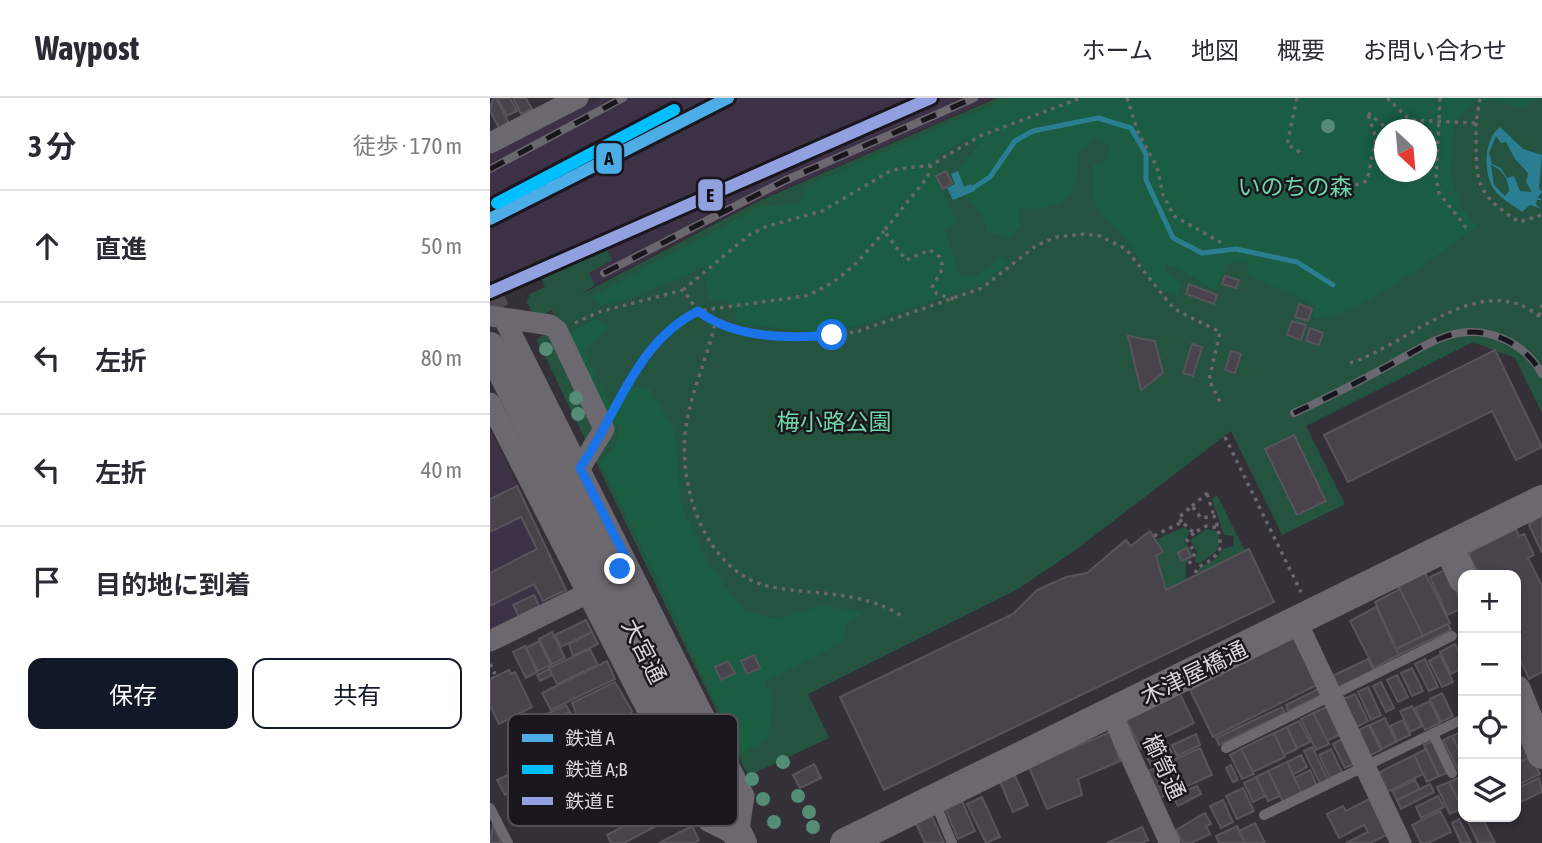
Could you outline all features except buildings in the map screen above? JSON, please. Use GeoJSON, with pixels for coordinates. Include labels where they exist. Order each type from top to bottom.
{"type":"FeatureCollection","features":[{"type":"Feature","properties":{"kind":"street"},"geometry":{"type":"LineString","coordinates":[[492,139],[578,98]]}},
{"type":"Feature","properties":{"kind":"street"},"geometry":{"type":"LineString","coordinates":[[580,468],[604,429],[557,330],[550,325],[496,329],[580,468],[603,581]]}},
{"type":"Feature","properties":{"kind":"street","name":"大宮通"},"geometry":{"type":"LineString","coordinates":[[496,329],[603,581],[674,714]]}},
{"type":"Feature","properties":{"kind":"street"},"geometry":{"type":"LineString","coordinates":[[490,403],[603,581]]}},
{"type":"Feature","properties":{"kind":"street","name":"木津屋橋通"},"geometry":{"type":"LineString","coordinates":[[845,843],[1542,500]]}},
{"type":"Feature","properties":{"kind":"street"},"geometry":{"type":"LineString","coordinates":[[1449,547],[1459,570]]}},
{"type":"Feature","properties":{"kind":"street"},"geometry":{"type":"LineString","coordinates":[[490,641],[603,581]]}},
{"type":"Feature","properties":{"kind":"street"},"geometry":{"type":"LineString","coordinates":[[1305,618],[1333,697],[1401,843]]}},
{"type":"Feature","properties":{"kind":"street"},"geometry":{"type":"LineString","coordinates":[[1518,696],[1542,754]]}},
{"type":"Feature","properties":{"kind":"street","name":"櫛笥通"},"geometry":{"type":"LineString","coordinates":[[1111,713],[1170,843]]}},
{"type":"Feature","properties":{"kind":"lane"},"geometry":{"type":"LineString","coordinates":[[1226,748],[1452,636]]}},
{"type":"Feature","properties":{"kind":"lane"},"geometry":{"type":"LineString","coordinates":[[1264,815],[1458,722]]}},
{"type":"Feature","properties":{"kind":"lane"},"geometry":{"type":"LineString","coordinates":[[1433,734],[1452,773]]}},
{"type":"Feature","properties":{"kind":"lane"},"geometry":{"type":"LineString","coordinates":[[934,800],[952,843]]}},
{"type":"Feature","properties":{"kind":"lane"},"geometry":{"type":"LineString","coordinates":[[490,808],[508,843]]}},
{"type":"Feature","properties":{"kind":"path"},"geometry":{"type":"LineString","coordinates":[[557,330],[598,312],[683,290],[749,235],[765,227],[822,211],[892,170],[931,165],[980,136],[1081,98]]}},
{"type":"Feature","properties":{"kind":"path"},"geometry":{"type":"LineString","coordinates":[[1127,98],[1138,132],[1157,167],[1163,195],[1174,216],[1222,243]]}},
{"type":"Feature","properties":{"kind":"path"},"geometry":{"type":"LineString","coordinates":[[1297,98],[1287,145],[1297,149],[1300,154]]}},
{"type":"Feature","properties":{"kind":"path"},"geometry":{"type":"LineString","coordinates":[[1387,98],[1409,119]]}},
{"type":"Feature","properties":{"kind":"path"},"geometry":{"type":"LineString","coordinates":[[1440,98],[1436,178],[1439,193],[1468,230]]}},
{"type":"Feature","properties":{"kind":"path"},"geometry":{"type":"LineString","coordinates":[[1480,98],[1476,123],[1477,181],[1494,206],[1519,222],[1542,215]]}},
{"type":"Feature","properties":{"kind":"path"},"geometry":{"type":"LineString","coordinates":[[1374,132],[1367,113],[1375,119]]}},
{"type":"Feature","properties":{"kind":"path"},"geometry":{"type":"LineString","coordinates":[[1437,121],[1476,123]]}},
{"type":"Feature","properties":{"kind":"path"},"geometry":{"type":"LineString","coordinates":[[1334,180],[1344,190],[1367,181],[1374,148]]}},
{"type":"Feature","properties":{"kind":"path"},"geometry":{"type":"LineString","coordinates":[[604,429],[647,352],[683,318],[698,311],[805,296],[837,281],[884,232],[927,178],[931,165]]}},
{"type":"Feature","properties":{"kind":"path"},"geometry":{"type":"LineString","coordinates":[[884,232],[906,260],[930,250],[940,257],[943,268],[932,287],[937,294],[956,299]]}},
{"type":"Feature","properties":{"kind":"path"},"geometry":{"type":"LineString","coordinates":[[683,290],[698,311],[715,324],[786,337],[856,332],[982,288],[1047,240],[1069,235],[1100,236],[1135,257],[1174,309],[1220,332],[1209,380],[1222,405]]}},
{"type":"Feature","properties":{"kind":"path"},"geometry":{"type":"LineString","coordinates":[[1350,363],[1471,303],[1497,299],[1540,318],[1542,305]]}},
{"type":"Feature","properties":{"kind":"path"},"geometry":{"type":"LineString","coordinates":[[715,324],[686,428],[688,486],[709,539],[735,571],[769,587],[859,599],[892,610],[901,617]]}},
{"type":"Feature","properties":{"kind":"path"},"geometry":{"type":"LineString","coordinates":[[1225,438],[1305,618]]}},
{"type":"Feature","properties":{"kind":"path"},"geometry":{"type":"LineString","coordinates":[[1194,533],[1178,518],[1209,492],[1219,528],[1221,547],[1210,562],[1199,566],[1191,563],[1195,549],[1187,540],[1206,526],[1219,528]]}},
{"type":"Feature","properties":{"kind":"path"},"geometry":{"type":"LineString","coordinates":[[1192,506],[1201,518],[1214,516]]}},
{"type":"Feature","properties":{"kind":"path"},"geometry":{"type":"LineString","coordinates":[[1154,536],[1182,522]]}},
{"type":"Feature","properties":{"kind":"path"},"geometry":{"type":"LineString","coordinates":[[1221,547],[1227,547]]}},
{"type":"Feature","properties":{"kind":"path"},"geometry":{"type":"LineString","coordinates":[[1195,575],[1199,566]]}},
{"type":"Feature","properties":{"kind":"path"},"geometry":{"type":"LineString","coordinates":[[490,664],[495,674]]}},
{"type":"Feature","properties":{"kind":"shaded area"},"geometry":{"type":"Polygon","coordinates":[[[602,98],[994,98],[745,206],[595,285],[589,273],[607,249],[490,300],[490,153],[602,98]]]}},
{"type":"Feature","properties":{"kind":"shaded area"},"geometry":{"type":"Polygon","coordinates":[[[490,429],[571,595],[490,635],[490,429]]]}},
{"type":"Feature","properties":{"kind":"green space","name":"梅小路公園"},"geometry":{"type":"Polygon","coordinates":[[[997,98],[1542,98],[1542,413],[1515,358],[1473,342],[1306,426],[1345,504],[1282,535],[1231,431],[1073,552],[1018,589],[808,694],[829,738],[748,776],[738,755],[738,714],[718,714],[537,340],[558,323],[552,310],[539,317],[533,315],[527,302],[530,294],[545,287],[541,278],[607,249],[612,260],[589,273],[595,285],[580,295],[759,201],[997,98]]]}},
{"type":"Feature","properties":{"kind":"green space","name":"いのちの森"},"geometry":{"type":"Polygon","coordinates":[[[1007,98],[1542,98],[1521,107],[1492,100],[1473,103],[1454,124],[1450,175],[1461,206],[1477,227],[1374,298],[1331,317],[1313,318],[1315,306],[1250,275],[1245,260],[1227,264],[1215,290],[1178,268],[1165,265],[1167,272],[1180,284],[1179,297],[1155,287],[1126,238],[1105,219],[1094,201],[1093,165],[1106,160],[1110,144],[1095,139],[1079,151],[1076,181],[1072,191],[1057,204],[1017,209],[1020,225],[1011,238],[988,232],[984,220],[961,189],[960,166],[979,145],[964,139],[937,157],[939,187],[959,223],[945,230],[959,275],[975,276],[1002,257],[1009,263],[982,284],[856,326],[815,332],[735,323],[737,312],[725,300],[708,299],[705,265],[655,289],[615,302],[601,305],[593,296],[760,206],[798,204],[808,185],[1007,98]]]}},
{"type":"Feature","properties":{"kind":"green space"},"geometry":{"type":"Polygon","coordinates":[[[595,319],[609,326],[584,352],[610,405],[621,386],[649,387],[675,431],[681,505],[709,564],[745,612],[779,619],[824,605],[864,613],[848,622],[843,642],[765,682],[773,699],[768,739],[741,754],[738,748],[738,714],[722,714],[599,460],[613,448],[619,434],[618,427],[608,413],[600,408],[565,340],[573,331],[595,319]]]}},
{"type":"Feature","properties":{"kind":"green space"},"geometry":{"type":"Polygon","coordinates":[[[1217,495],[1245,551],[1197,574],[1200,567],[1213,561],[1223,549],[1233,546],[1234,536],[1224,535],[1212,499],[1217,495]]]}},
{"type":"Feature","properties":{"kind":"green space"},"geometry":{"type":"Polygon","coordinates":[[[1184,527],[1190,531],[1185,542],[1193,554],[1186,563],[1186,579],[1167,589],[1156,556],[1163,552],[1157,539],[1184,527]]]}},
{"type":"Feature","properties":{"kind":"green space"},"geometry":{"type":"Polygon","coordinates":[[[1206,529],[1217,531],[1218,547],[1199,564],[1195,561],[1197,552],[1190,540],[1206,529]]]}},
{"type":"Feature","properties":{"kind":"water"},"geometry":{"type":"Polygon","coordinates":[[[1500,127],[1523,149],[1542,155],[1539,188],[1542,192],[1538,197],[1542,200],[1537,200],[1536,205],[1542,209],[1530,205],[1522,212],[1493,188],[1488,173],[1487,156],[1495,132],[1500,127]],[[1496,136],[1489,153],[1492,164],[1501,168],[1507,178],[1514,176],[1520,191],[1532,192],[1526,182],[1528,173],[1515,159],[1506,142],[1501,143],[1496,136]],[[1491,165],[1494,185],[1505,196],[1509,191],[1506,179],[1502,172],[1491,165]]]}},
{"type":"Feature","properties":{"kind":"water"},"geometry":{"type":"Polygon","coordinates":[[[958,171],[964,187],[971,184],[975,191],[953,200],[947,188],[955,184],[951,174],[958,171]]]}},
{"type":"Feature","properties":{"kind":"waterway"},"geometry":{"type":"LineString","coordinates":[[973,188],[990,177],[1015,141],[1033,131],[1098,118],[1131,128],[1146,154],[1146,180],[1173,238],[1202,253],[1236,249],[1297,262],[1333,285]]}},
{"type":"Feature","properties":{"kind":"tunnel"},"geometry":{"type":"LineString","coordinates":[[490,290],[507,325]]}},
{"type":"Feature","properties":{"kind":"railway"},"geometry":{"type":"LineString","coordinates":[[490,169],[623,98]]}},
{"type":"Feature","properties":{"kind":"railway"},"geometry":{"type":"LineString","coordinates":[[604,273],[786,180],[974,98]]}},
{"type":"Feature","properties":{"kind":"railway"},"geometry":{"type":"LineString","coordinates":[[1294,413],[1429,343],[1458,333],[1487,334],[1513,344],[1534,362],[1542,374]]}},
{"type":"Feature","properties":{"kind":"rail line","name":"A"},"geometry":{"type":"LineString","coordinates":[[490,219],[728,98]]}},
{"type":"Feature","properties":{"kind":"rail line","name":"E"},"geometry":{"type":"LineString","coordinates":[[490,292],[931,98]]}},
{"type":"Feature","properties":{"kind":"rail line","name":"A;B"},"geometry":{"type":"LineString","coordinates":[[497,203],[674,110]]}},
{"type":"Feature","properties":{"kind":"route"},"geometry":{"type":"LineString","coordinates":[[620,569],[629,564],[580,468],[647,352],[683,318],[698,311],[715,324],[753,332],[786,337],[832,335]]}}]}
